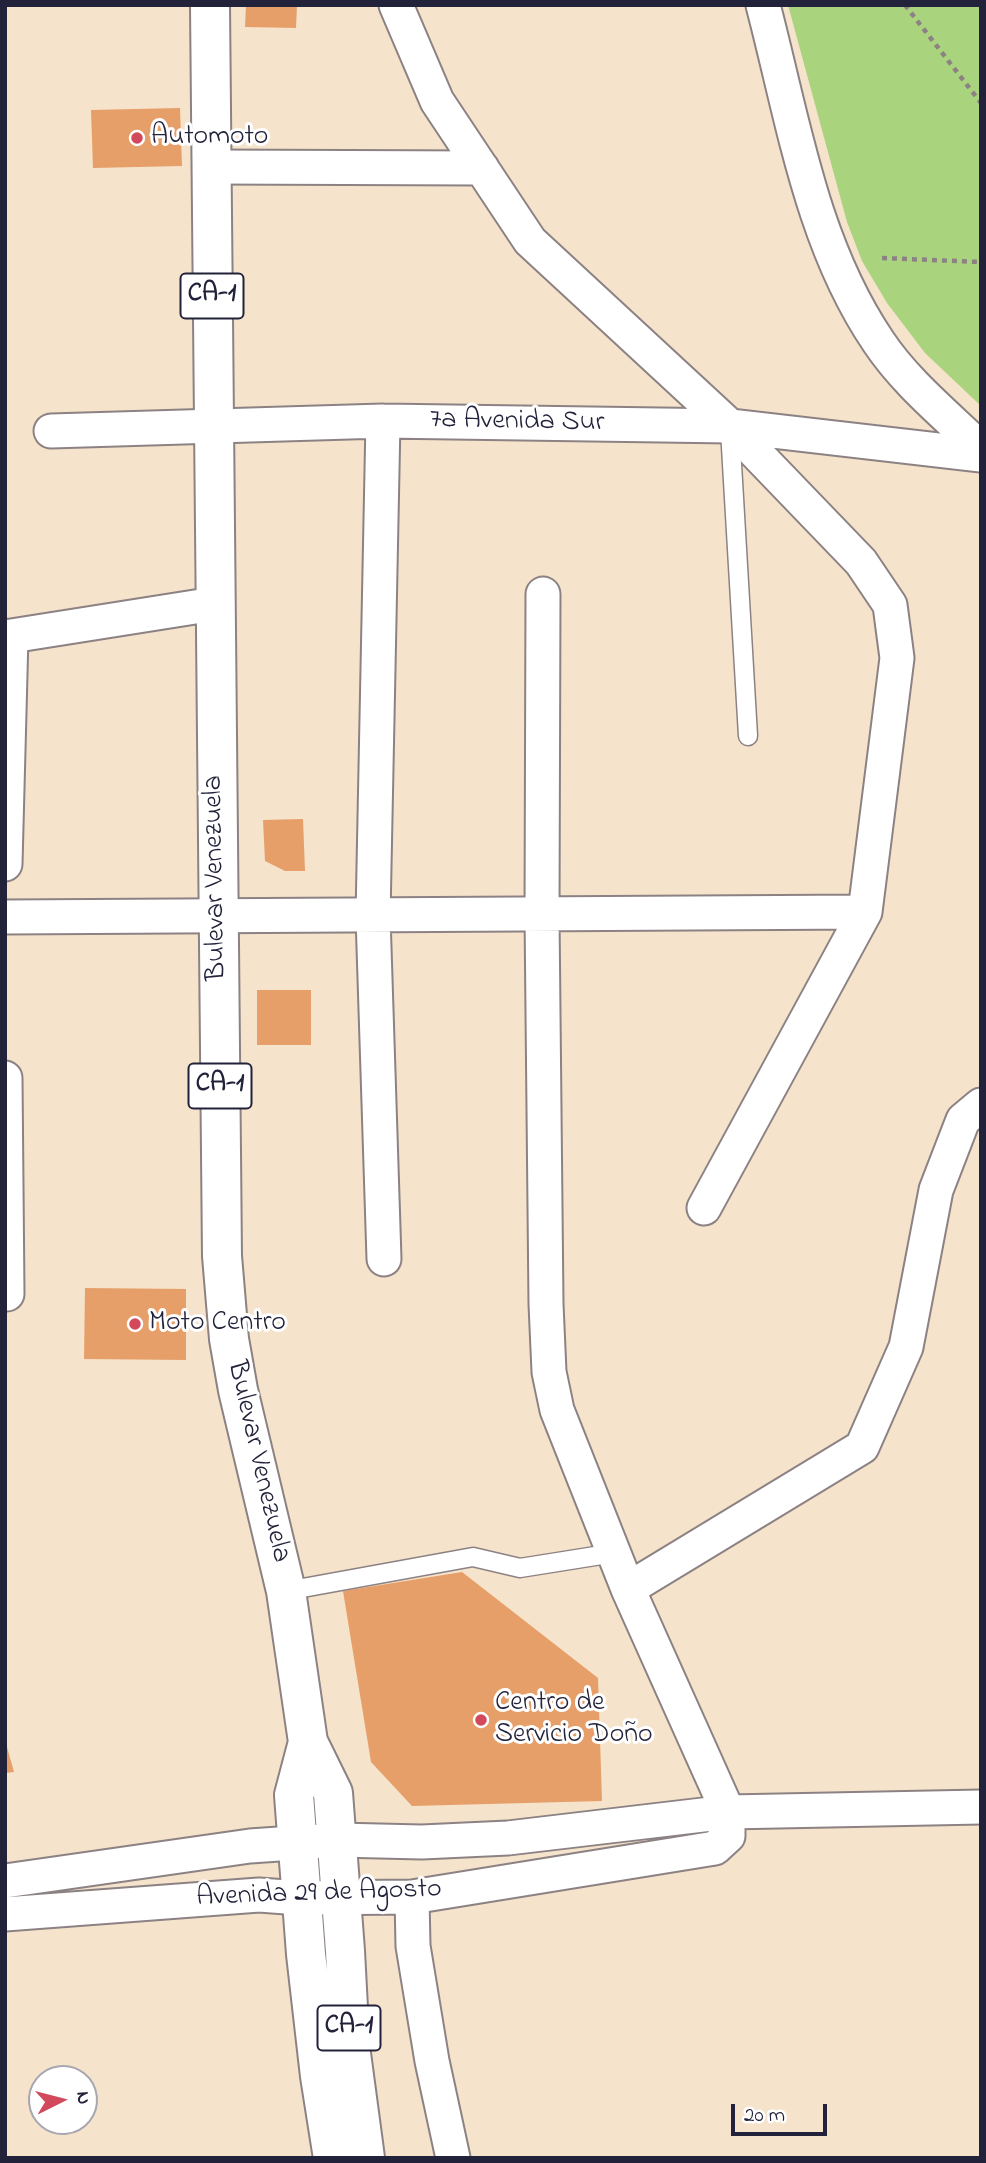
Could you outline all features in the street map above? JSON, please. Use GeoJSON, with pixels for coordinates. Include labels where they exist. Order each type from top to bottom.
{"type":"FeatureCollection","features":[{"type":"Feature","properties":{"kind":"highway","name":"Bulevar Venezuela"},"geometry":{"type":"LineString","coordinates":[[209,5],[222,1256],[229,1339],[238,1390],[286,1591],[308,1742],[333,1793],[350,2046],[365,2158]]}},
{"type":"Feature","properties":{"kind":"highway","name":"Bulevar Venezuela"},"geometry":{"type":"LineString","coordinates":[[308,1742],[294,1796],[300,1898],[320,2076],[333,2158]]}},
{"type":"Feature","properties":{"kind":"street"},"geometry":{"type":"LineString","coordinates":[[396,5],[438,101],[530,241],[730,426],[861,562],[890,605],[897,658],[865,912],[704,1208]]}},
{"type":"Feature","properties":{"kind":"street"},"geometry":{"type":"LineString","coordinates":[[763,5],[816,210],[828,248],[847,290],[880,344],[912,382],[981,449]]}},
{"type":"Feature","properties":{"kind":"street"},"geometry":{"type":"LineString","coordinates":[[210,167],[482,168]]}},
{"type":"Feature","properties":{"kind":"street"},"geometry":{"type":"LineString","coordinates":[[383,421],[373,916],[384,1259]]}},
{"type":"Feature","properties":{"kind":"street","name":"7a Avenida Sur"},"geometry":{"type":"LineString","coordinates":[[51,431],[383,421],[730,426],[981,455]]}},
{"type":"Feature","properties":{"kind":"street"},"geometry":{"type":"LineString","coordinates":[[543,594],[542,915],[549,1372],[557,1410],[628,1589],[728,1812]]}},
{"type":"Feature","properties":{"kind":"street"},"geometry":{"type":"LineString","coordinates":[[5,864],[8,636],[215,604]]}},
{"type":"Feature","properties":{"kind":"street"},"geometry":{"type":"LineString","coordinates":[[5,917],[865,912]]}},
{"type":"Feature","properties":{"kind":"street"},"geometry":{"type":"LineString","coordinates":[[5,1078],[7,1294]]}},
{"type":"Feature","properties":{"kind":"street"},"geometry":{"type":"LineString","coordinates":[[628,1589],[862,1447],[906,1347],[936,1190],[963,1120],[981,1105]]}},
{"type":"Feature","properties":{"kind":"street","name":"Avenida 29 de Agosto"},"geometry":{"type":"LineString","coordinates":[[5,1881],[250,1846],[337,1840],[422,1842],[508,1838],[728,1812],[981,1807]]}},
{"type":"Feature","properties":{"kind":"street","name":"Avenida 29 de Agosto"},"geometry":{"type":"LineString","coordinates":[[5,1914],[259,1895],[300,1898],[412,1896],[715,1848],[728,1836],[728,1812]]}},
{"type":"Feature","properties":{"kind":"street"},"geometry":{"type":"LineString","coordinates":[[412,1896],[413,1945],[432,2061],[453,2158]]}},
{"type":"Feature","properties":{"kind":"lane"},"geometry":{"type":"LineString","coordinates":[[730,426],[748,736]]}},
{"type":"Feature","properties":{"kind":"lane"},"geometry":{"type":"LineString","coordinates":[[286,1591],[473,1557],[520,1569],[614,1553]]}},
{"type":"Feature","properties":{"kind":"path"},"geometry":{"type":"LineString","coordinates":[[905,5],[981,103]]}},
{"type":"Feature","properties":{"kind":"path"},"geometry":{"type":"LineString","coordinates":[[882,258],[981,262]]}},
{"type":"Feature","properties":{"kind":"green space"},"geometry":{"type":"Polygon","coordinates":[[[788,5],[981,5],[981,406],[925,353],[887,303],[862,261],[847,222],[788,5]]]}},
{"type":"Feature","properties":{"kind":"building"},"geometry":{"type":"Polygon","coordinates":[[[246,5],[297,5],[296,28],[245,27],[246,5]]]}},
{"type":"Feature","properties":{"kind":"building","name":"Automoto"},"geometry":{"type":"Polygon","coordinates":[[[180,108],[182,166],[93,168],[91,110],[180,108]]]}},
{"type":"Feature","properties":{"kind":"building"},"geometry":{"type":"Polygon","coordinates":[[[303,819],[305,871],[285,871],[265,861],[263,820],[303,819]]]}},
{"type":"Feature","properties":{"kind":"building"},"geometry":{"type":"Polygon","coordinates":[[[257,990],[311,990],[311,1045],[257,1045],[257,990]]]}},
{"type":"Feature","properties":{"kind":"building","name":"Moto Centro"},"geometry":{"type":"Polygon","coordinates":[[[85,1288],[186,1289],[186,1360],[84,1359],[85,1288]]]}},
{"type":"Feature","properties":{"kind":"building","name":"Centro de Servicio Doño"},"geometry":{"type":"Polygon","coordinates":[[[462,1572],[598,1678],[602,1801],[412,1806],[371,1762],[343,1591],[462,1572]]]}},
{"type":"Feature","properties":{"kind":"building"},"geometry":{"type":"Polygon","coordinates":[[[5,1740],[14,1772],[5,1773],[5,1740]]]}},
{"type":"Feature","properties":{"kind":"place","name":"Automoto"},"geometry":{"type":"Point","coordinates":[137,138]}},
{"type":"Feature","properties":{"kind":"place","name":"Moto Centro"},"geometry":{"type":"Point","coordinates":[135,1324]}},
{"type":"Feature","properties":{"kind":"place","name":"Centro de Servicio Doño"},"geometry":{"type":"Point","coordinates":[481,1720]}}]}
